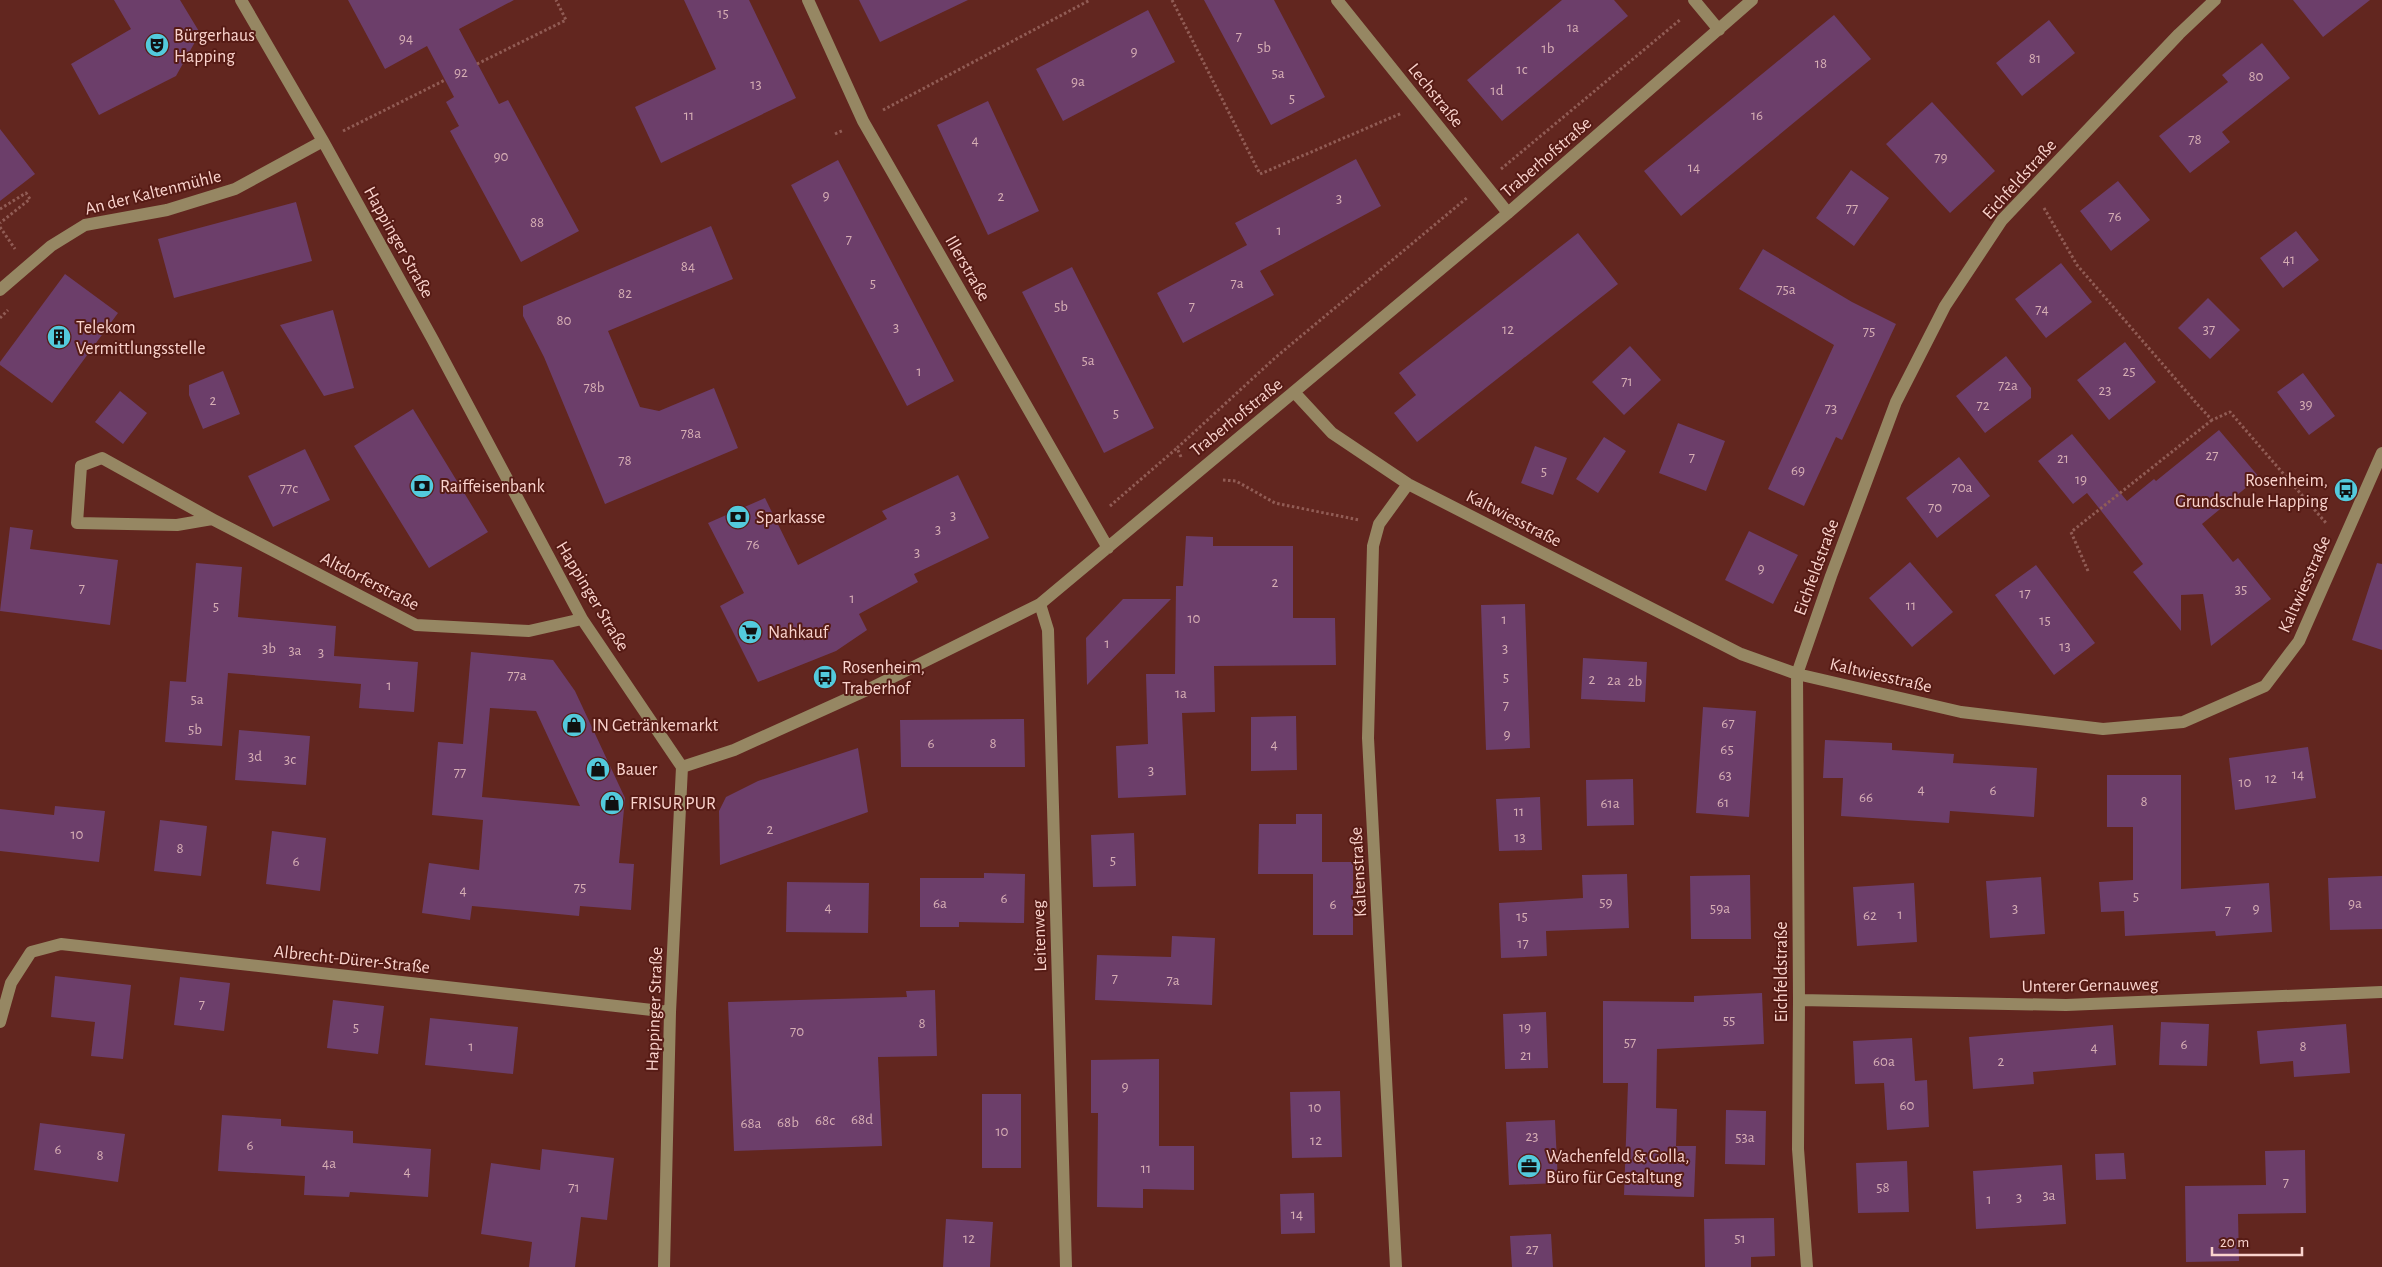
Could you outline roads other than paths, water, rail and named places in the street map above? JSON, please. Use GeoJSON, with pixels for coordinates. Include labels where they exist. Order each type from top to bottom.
{"type":"FeatureCollection","features":[{"type":"Feature","properties":{"kind":"street","name":"Happinger Straße"},"geometry":{"type":"LineString","coordinates":[[241,0],[323,141],[433,340],[582,619],[682,767],[670,1012],[664,1267]]}},
{"type":"Feature","properties":{"kind":"street","name":"Illerstraße"},"geometry":{"type":"LineString","coordinates":[[808,0],[862,120],[1094,520],[1108,548]]}},
{"type":"Feature","properties":{"kind":"street","name":"Lechstraße"},"geometry":{"type":"LineString","coordinates":[[1336,0],[1485,182],[1508,213]]}},
{"type":"Feature","properties":{"kind":"street","name":"Traberhofstraße"},"geometry":{"type":"LineString","coordinates":[[682,767],[734,750],[838,703],[1040,604],[1508,213],[1752,0]]}},
{"type":"Feature","properties":{"kind":"street","name":"Eichfeldstraße"},"geometry":{"type":"LineString","coordinates":[[1807,1267],[1798,1149],[1797,674],[1831,576],[1896,402],[1944,306],[2002,220],[2179,34],[2215,0]]}},
{"type":"Feature","properties":{"kind":"street"},"geometry":{"type":"LineString","coordinates":[[1696,2],[1719,30]]}},
{"type":"Feature","properties":{"kind":"street","name":"An der Kaltenmühle"},"geometry":{"type":"LineString","coordinates":[[0,290],[51,246],[85,225],[167,210],[235,189],[323,141]]}},
{"type":"Feature","properties":{"kind":"street","name":"Kaltwiesstraße"},"geometry":{"type":"LineString","coordinates":[[1294,392],[1332,433],[1408,484],[1741,654],[1797,674],[1970,713],[2103,729],[2183,722],[2265,686],[2299,641],[2382,453]]}},
{"type":"Feature","properties":{"kind":"street","name":"Altdorferstraße"},"geometry":{"type":"LineString","coordinates":[[212,519],[177,525],[76,523],[81,466],[102,458],[212,519],[416,625],[529,631],[582,619]]}},
{"type":"Feature","properties":{"kind":"street","name":"Kaltenstraße"},"geometry":{"type":"LineString","coordinates":[[1396,1267],[1368,738],[1373,546],[1379,524],[1408,484]]}},
{"type":"Feature","properties":{"kind":"street","name":"Leitenweg"},"geometry":{"type":"LineString","coordinates":[[1040,604],[1048,630],[1066,1267]]}},
{"type":"Feature","properties":{"kind":"street","name":"Albrecht-Dürer-Straße"},"geometry":{"type":"LineString","coordinates":[[0,1022],[11,983],[32,952],[61,944],[670,1012]]}},
{"type":"Feature","properties":{"kind":"street","name":"Unterer Gernauweg"},"geometry":{"type":"LineString","coordinates":[[1799,1000],[2066,1005],[2382,992]]}},
{"type":"Feature","properties":{"kind":"place","name":"Bürgerhaus Happing"},"geometry":{"type":"Point","coordinates":[157,45]}},
{"type":"Feature","properties":{"kind":"place","name":"Telekom Vermittlungsstelle"},"geometry":{"type":"Point","coordinates":[59,337]}},
{"type":"Feature","properties":{"kind":"place","name":"Raiffeisenbank"},"geometry":{"type":"Point","coordinates":[422,486]}},
{"type":"Feature","properties":{"kind":"place","name":"Rosenheim, Grundschule Happing"},"geometry":{"type":"Point","coordinates":[2346,490]}},
{"type":"Feature","properties":{"kind":"place","name":"Sparkasse"},"geometry":{"type":"Point","coordinates":[738,517]}},
{"type":"Feature","properties":{"kind":"place","name":"Nahkauf"},"geometry":{"type":"Point","coordinates":[750,632]}},
{"type":"Feature","properties":{"kind":"place","name":"Rosenheim, Traberhof"},"geometry":{"type":"Point","coordinates":[825,677]}},
{"type":"Feature","properties":{"kind":"place","name":"IN Getränkemarkt"},"geometry":{"type":"Point","coordinates":[574,725]}},
{"type":"Feature","properties":{"kind":"place","name":"Bauer"},"geometry":{"type":"Point","coordinates":[598,769]}},
{"type":"Feature","properties":{"kind":"place","name":"FRISUR PUR"},"geometry":{"type":"Point","coordinates":[612,803]}},
{"type":"Feature","properties":{"kind":"place","name":"Wachenfeld & Golla, Büro für Gestaltung"},"geometry":{"type":"Point","coordinates":[1529,1166]}}]}
